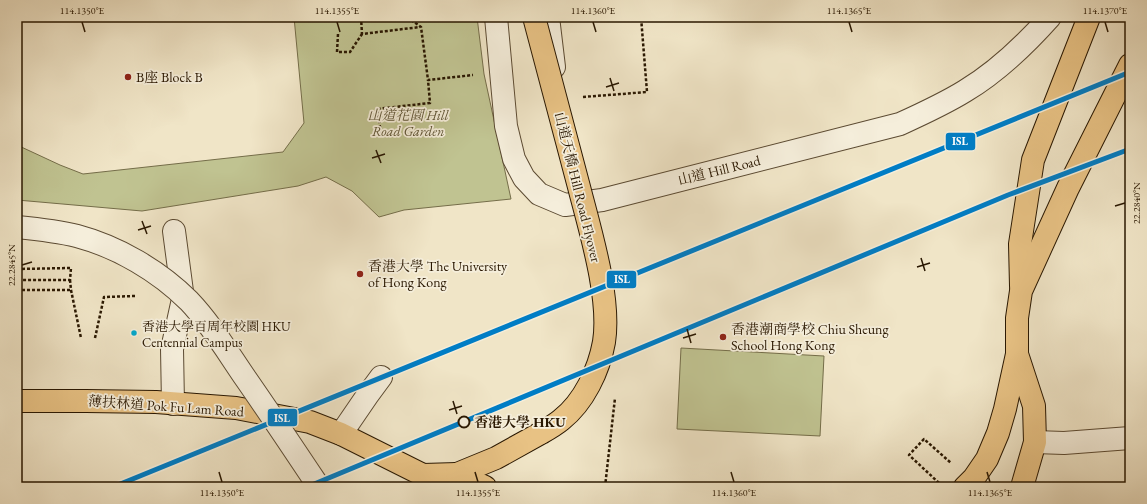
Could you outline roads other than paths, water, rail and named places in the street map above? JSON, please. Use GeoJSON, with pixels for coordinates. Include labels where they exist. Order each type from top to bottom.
{"type":"FeatureCollection","features":[{"type":"Feature","properties":{"kind":"main road","name":"山道天橋 Hill Road Flyover"},"geometry":{"type":"LineString","coordinates":[[457,474],[496,458],[561,420],[573,409],[594,376],[604,341],[605,323],[602,288],[591,237],[534,17]]}},
{"type":"Feature","properties":{"kind":"main road"},"geometry":{"type":"LineString","coordinates":[[965,487],[974,478],[987,458],[998,433],[1005,409],[1017,354],[1017,318],[1021,291],[1020,244],[1033,160],[1089,17]]}},
{"type":"Feature","properties":{"kind":"main road"},"geometry":{"type":"LineString","coordinates":[[1021,291],[1068,188],[1130,65]]}},
{"type":"Feature","properties":{"kind":"main road"},"geometry":{"type":"LineString","coordinates":[[1017,354],[1034,406],[1035,442],[1022,487]]}},
{"type":"Feature","properties":{"kind":"main road","name":"薄扶林道 Pok Fu Lam Road"},"geometry":{"type":"LineString","coordinates":[[17,401],[94,401],[236,408],[310,422],[341,434],[427,481],[457,474],[485,487]]}},
{"type":"Feature","properties":{"kind":"street","name":"山道 Hill Road"},"geometry":{"type":"LineString","coordinates":[[496,17],[506,126],[514,159],[524,178],[539,194],[565,205],[602,200],[900,124],[934,109],[966,91],[996,69],[1050,17]]}},
{"type":"Feature","properties":{"kind":"street"},"geometry":{"type":"LineString","coordinates":[[548,17],[556,80]]}},
{"type":"Feature","properties":{"kind":"street"},"geometry":{"type":"LineString","coordinates":[[17,227],[56,231],[78,236],[97,243],[138,262],[174,287],[190,301],[216,335],[319,487]]}},
{"type":"Feature","properties":{"kind":"street"},"geometry":{"type":"LineString","coordinates":[[173,404],[172,349],[183,299],[174,231]]}},
{"type":"Feature","properties":{"kind":"street"},"geometry":{"type":"LineString","coordinates":[[341,434],[382,377]]}},
{"type":"Feature","properties":{"kind":"street"},"geometry":{"type":"LineString","coordinates":[[1035,442],[1064,443],[1130,438]]}},
{"type":"Feature","properties":{"kind":"place","name":"B座 Block B"},"geometry":{"type":"Point","coordinates":[128,77]}},
{"type":"Feature","properties":{"kind":"place","name":"香港大學 The University of Hong Kong"},"geometry":{"type":"Point","coordinates":[360,274]}},
{"type":"Feature","properties":{"kind":"place","name":"香港大學百周年校園 HKU Centennial Campus"},"geometry":{"type":"Point","coordinates":[134,333]}},
{"type":"Feature","properties":{"kind":"place","name":"香港潮商學校 Chiu Sheung School Hong Kong"},"geometry":{"type":"Point","coordinates":[723,337]}},
{"type":"Feature","properties":{"kind":"place","name":"香港大學 HKU"},"geometry":{"type":"Point","coordinates":[464,422]}},
{"type":"Feature","properties":{"kind":"park label","name":"山道花園 Hill Road Garden"},"geometry":{"type":"Point","coordinates":[408,124]}}]}
